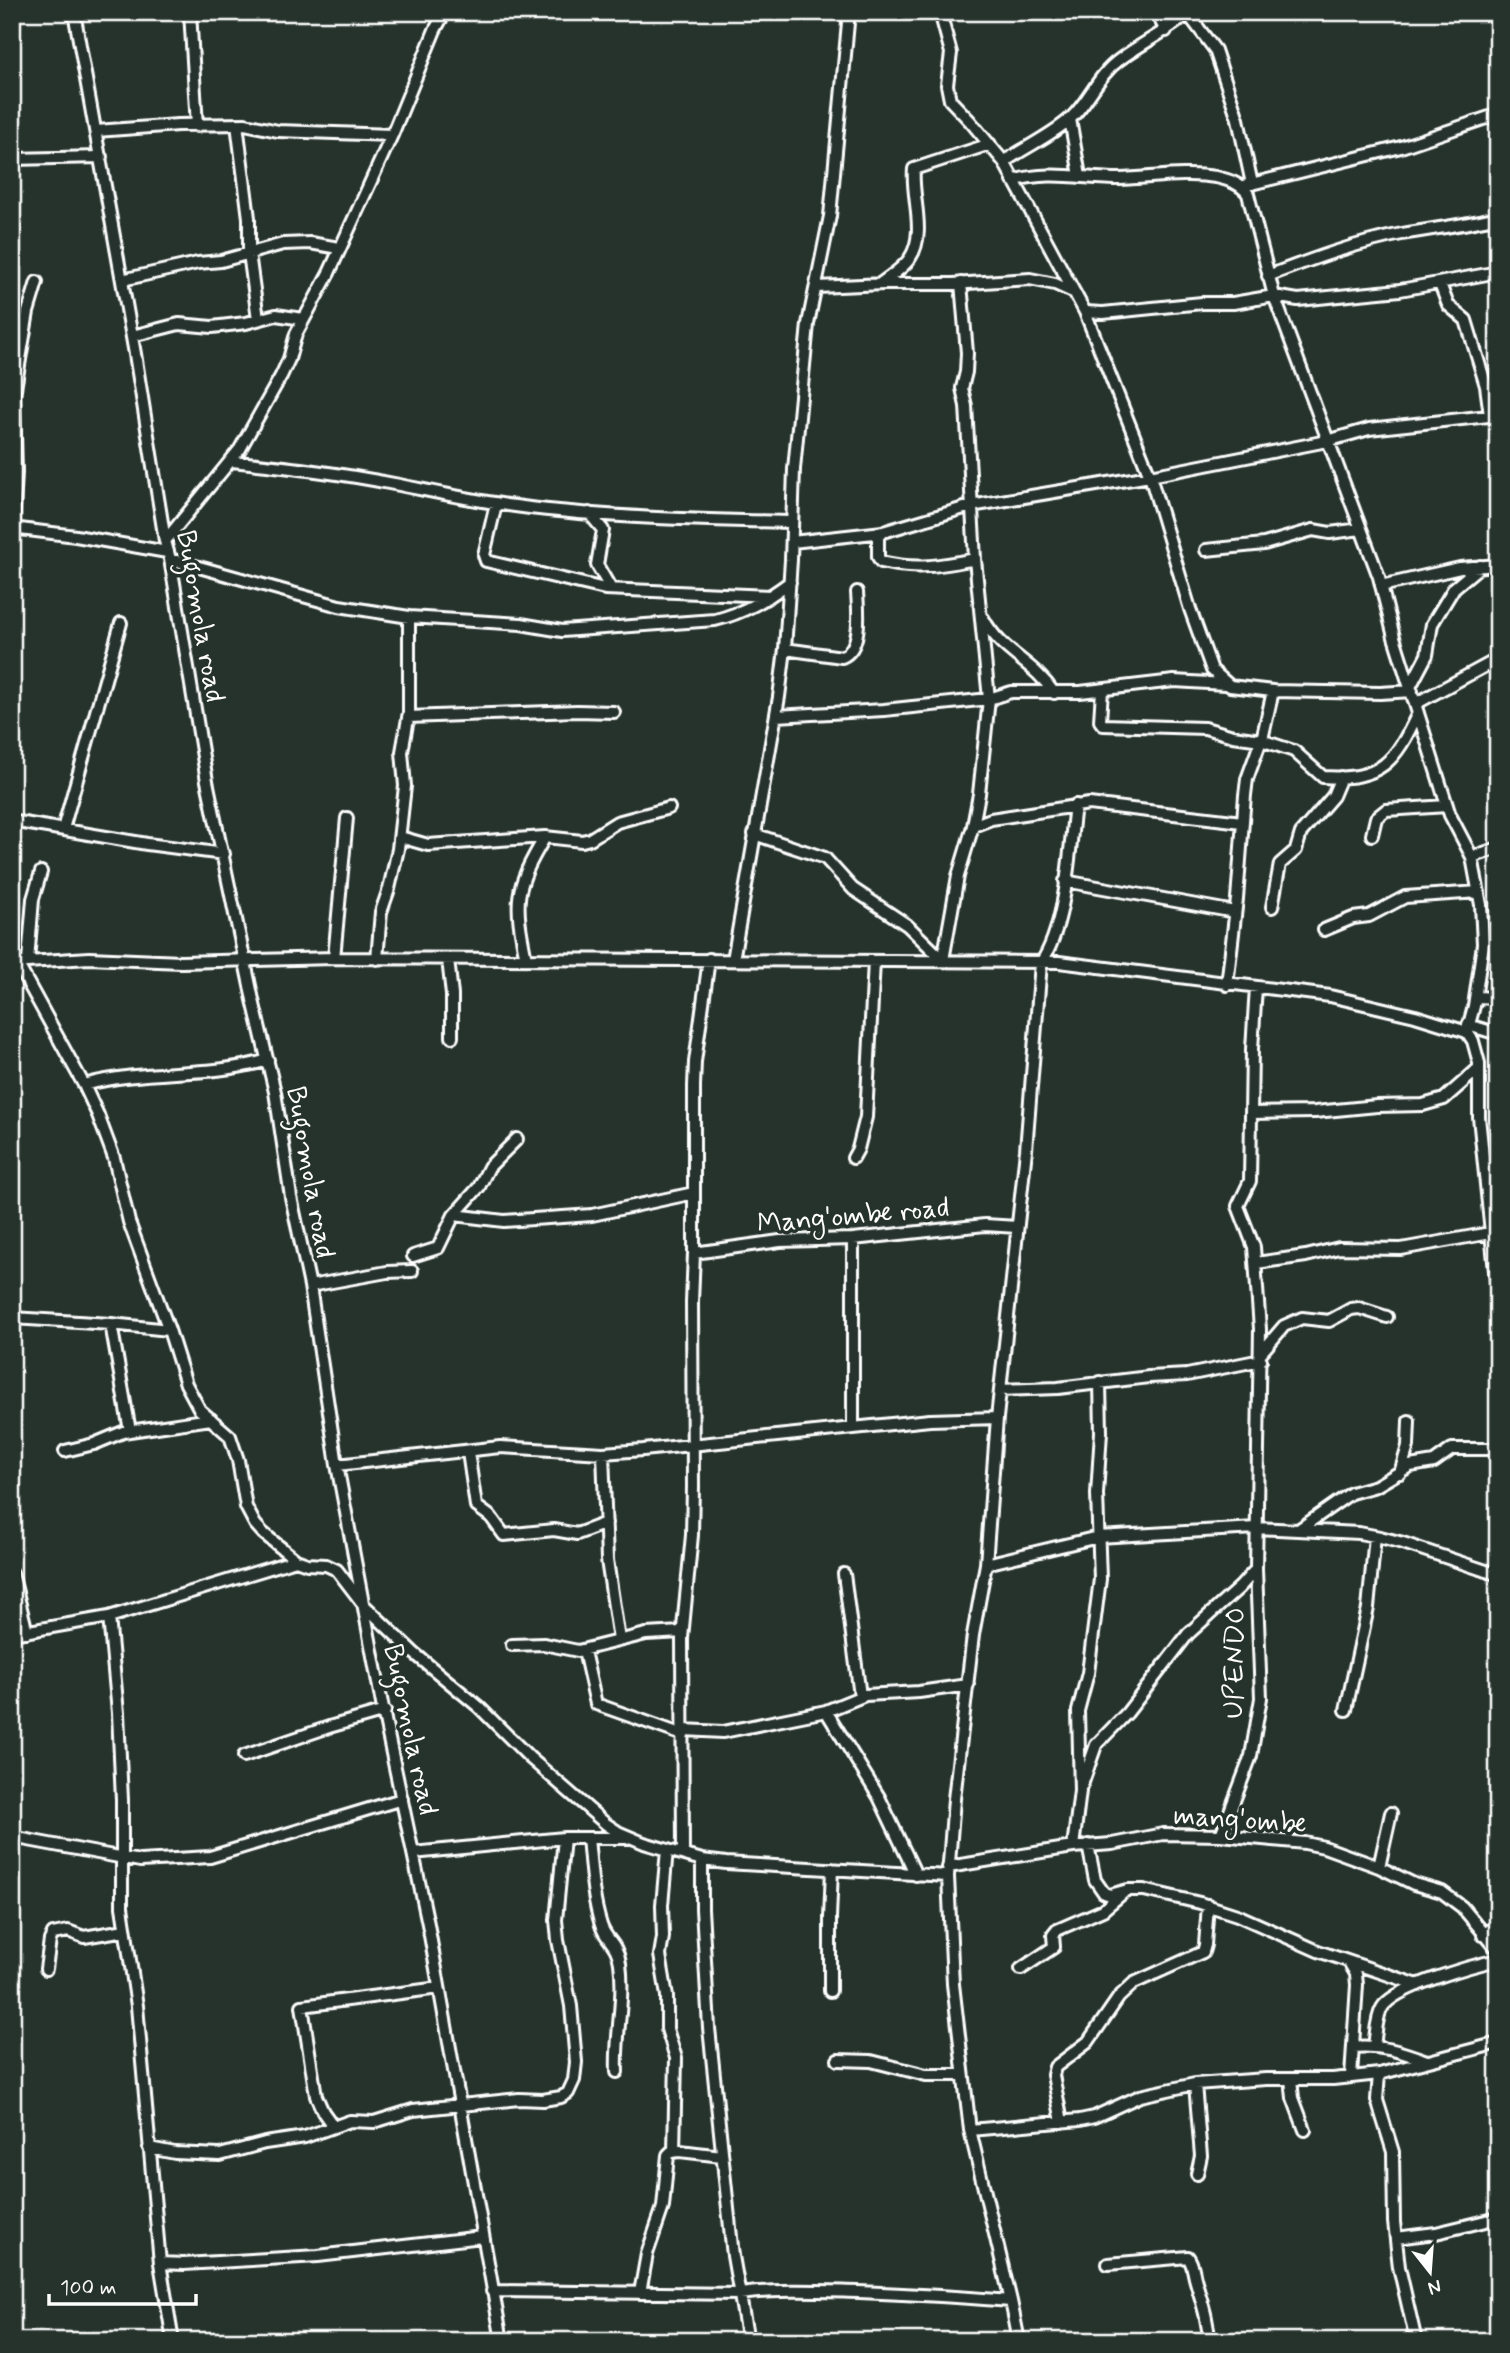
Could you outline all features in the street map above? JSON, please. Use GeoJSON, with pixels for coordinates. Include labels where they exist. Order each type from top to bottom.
{"type":"FeatureCollection","features":[{"type":"Feature","properties":{"kind":"street","name":"Bugomola road"},"geometry":{"type":"LineString","coordinates":[[74,12],[207,781],[275,1092],[363,1604],[414,1853],[502,2341]]}},
{"type":"Feature","properties":{"kind":"street"},"geometry":{"type":"LineString","coordinates":[[190,12],[197,126]]}},
{"type":"Feature","properties":{"kind":"street"},"geometry":{"type":"LineString","coordinates":[[168,551],[247,439],[258,414],[281,376],[303,319],[329,274],[445,12]]}},
{"type":"Feature","properties":{"kind":"street"},"geometry":{"type":"LineString","coordinates":[[733,960],[776,716],[785,649],[794,470],[807,337],[830,216],[849,12]]}},
{"type":"Feature","properties":{"kind":"street"},"geometry":{"type":"LineString","coordinates":[[940,12],[951,53],[948,96],[1004,162],[1085,312],[1117,387],[1150,476],[1203,651],[1212,670],[1226,684]]}},
{"type":"Feature","properties":{"kind":"street"},"geometry":{"type":"LineString","coordinates":[[1156,12],[1166,31]]}},
{"type":"Feature","properties":{"kind":"street"},"geometry":{"type":"LineString","coordinates":[[1004,162],[1070,119],[1113,65],[1189,13],[1215,50],[1238,119],[1247,185],[1274,296],[1381,586],[1447,806],[1472,857],[1479,892],[1483,944],[1476,997],[1467,1029],[1476,1051],[1479,1117],[1498,1300]]}},
{"type":"Feature","properties":{"kind":"street"},"geometry":{"type":"LineString","coordinates":[[1013,181],[1043,175],[1121,178],[1192,175],[1217,177],[1247,185],[1401,147],[1498,114]]}},
{"type":"Feature","properties":{"kind":"street"},"geometry":{"type":"LineString","coordinates":[[1070,119],[1080,176]]}},
{"type":"Feature","properties":{"kind":"street"},"geometry":{"type":"LineString","coordinates":[[96,131],[237,124],[278,131],[392,135]]}},
{"type":"Feature","properties":{"kind":"street"},"geometry":{"type":"LineString","coordinates":[[237,124],[258,319]]}},
{"type":"Feature","properties":{"kind":"street"},"geometry":{"type":"LineString","coordinates":[[880,284],[913,255],[918,222],[914,169],[990,144]]}},
{"type":"Feature","properties":{"kind":"street"},"geometry":{"type":"LineString","coordinates":[[12,159],[101,157]]}},
{"type":"Feature","properties":{"kind":"street"},"geometry":{"type":"LineString","coordinates":[[1268,276],[1315,257],[1401,234],[1469,225],[1498,216]]}},
{"type":"Feature","properties":{"kind":"street"},"geometry":{"type":"LineString","coordinates":[[122,280],[198,262],[221,261],[274,246],[298,243],[339,248]]}},
{"type":"Feature","properties":{"kind":"street"},"geometry":{"type":"LineString","coordinates":[[1085,312],[1233,303],[1274,296],[1307,299],[1440,284],[1498,272]]}},
{"type":"Feature","properties":{"kind":"street"},"geometry":{"type":"LineString","coordinates":[[817,288],[1036,279],[1075,293]]}},
{"type":"Feature","properties":{"kind":"street"},"geometry":{"type":"LineString","coordinates":[[37,282],[25,324],[14,390],[13,446],[16,472],[13,528],[168,551],[339,606],[410,617],[521,624],[572,631],[715,620],[734,616],[771,596],[790,582]]}},
{"type":"Feature","properties":{"kind":"street"},"geometry":{"type":"LineString","coordinates":[[943,960],[958,876],[973,826],[983,770],[989,699],[975,559],[966,406],[962,388],[967,353],[961,283]]}},
{"type":"Feature","properties":{"kind":"street"},"geometry":{"type":"LineString","coordinates":[[792,542],[878,533],[971,506],[1150,476],[1326,441],[1369,429],[1494,415],[1466,320],[1448,305],[1440,284]]}},
{"type":"Feature","properties":{"kind":"street"},"geometry":{"type":"LineString","coordinates":[[132,336],[179,324],[212,327],[276,314],[303,319]]}},
{"type":"Feature","properties":{"kind":"street"},"geometry":{"type":"LineString","coordinates":[[230,461],[346,475],[496,504],[589,513],[792,522]]}},
{"type":"Feature","properties":{"kind":"street"},"geometry":{"type":"LineString","coordinates":[[496,504],[484,555],[485,561],[611,589],[771,596]]}},
{"type":"Feature","properties":{"kind":"street"},"geometry":{"type":"LineString","coordinates":[[589,513],[603,530],[597,565],[611,589]]}},
{"type":"Feature","properties":{"kind":"street"},"geometry":{"type":"LineString","coordinates":[[1206,550],[1264,544],[1313,530],[1330,533],[1361,529]]}},
{"type":"Feature","properties":{"kind":"street"},"geometry":{"type":"LineString","coordinates":[[878,533],[878,557],[881,562],[924,568],[975,559]]}},
{"type":"Feature","properties":{"kind":"street"},"geometry":{"type":"LineString","coordinates":[[1381,586],[1480,566],[1498,565]]}},
{"type":"Feature","properties":{"kind":"street"},"geometry":{"type":"LineString","coordinates":[[1411,689],[1427,655],[1432,624],[1454,588],[1480,566]]}},
{"type":"Feature","properties":{"kind":"street"},"geometry":{"type":"LineString","coordinates":[[785,649],[842,657],[850,653],[858,627],[858,592]]}},
{"type":"Feature","properties":{"kind":"street"},"geometry":{"type":"LineString","coordinates":[[980,613],[995,639],[1037,670],[1054,693]]}},
{"type":"Feature","properties":{"kind":"street"},"geometry":{"type":"LineString","coordinates":[[377,959],[381,912],[400,837],[405,786],[402,752],[408,717],[410,617]]}},
{"type":"Feature","properties":{"kind":"street"},"geometry":{"type":"LineString","coordinates":[[63,829],[121,623]]}},
{"type":"Feature","properties":{"kind":"street"},"geometry":{"type":"LineString","coordinates":[[1102,690],[1100,717],[1103,725],[1205,728],[1261,740],[1294,751],[1322,777],[1341,777],[1366,774],[1387,764],[1402,747],[1417,708],[1498,659]]}},
{"type":"Feature","properties":{"kind":"street"},"geometry":{"type":"LineString","coordinates":[[776,716],[884,710],[989,699],[1011,692],[1102,690],[1174,681],[1226,684],[1273,691],[1367,693],[1411,689]]}},
{"type":"Feature","properties":{"kind":"street"},"geometry":{"type":"LineString","coordinates":[[1227,985],[1247,779],[1261,740],[1273,691]]}},
{"type":"Feature","properties":{"kind":"street"},"geometry":{"type":"LineString","coordinates":[[408,717],[614,712]]}},
{"type":"Feature","properties":{"kind":"street"},"geometry":{"type":"LineString","coordinates":[[1272,907],[1280,864],[1296,850],[1301,833],[1333,796],[1341,777]]}},
{"type":"Feature","properties":{"kind":"street"},"geometry":{"type":"LineString","coordinates":[[973,826],[991,819],[1075,805],[1111,805],[1242,822]]}},
{"type":"Feature","properties":{"kind":"street"},"geometry":{"type":"LineString","coordinates":[[1018,2341],[970,2130],[953,1984],[948,1872],[973,1635],[986,1564],[997,1418],[1026,1150],[1041,962],[1053,942],[1065,881],[1075,805]]}},
{"type":"Feature","properties":{"kind":"street"},"geometry":{"type":"LineString","coordinates":[[1372,835],[1376,818],[1386,810],[1447,806]]}},
{"type":"Feature","properties":{"kind":"street"},"geometry":{"type":"LineString","coordinates":[[400,837],[433,845],[545,837],[586,841],[617,822],[669,808]]}},
{"type":"Feature","properties":{"kind":"street"},"geometry":{"type":"LineString","coordinates":[[334,958],[347,818]]}},
{"type":"Feature","properties":{"kind":"street"},"geometry":{"type":"LineString","coordinates":[[12,821],[224,854]]}},
{"type":"Feature","properties":{"kind":"street"},"geometry":{"type":"LineString","coordinates":[[754,834],[825,858],[853,889],[907,925],[943,960]]}},
{"type":"Feature","properties":{"kind":"street"},"geometry":{"type":"LineString","coordinates":[[526,959],[518,920],[520,889],[526,869],[545,837]]}},
{"type":"Feature","properties":{"kind":"street"},"geometry":{"type":"LineString","coordinates":[[1472,857],[1498,848]]}},
{"type":"Feature","properties":{"kind":"street"},"geometry":{"type":"LineString","coordinates":[[41,873],[19,962],[84,1085],[108,1139],[129,1222],[186,1384],[200,1410],[228,1433],[232,1440],[249,1514],[262,1533],[296,1560],[307,1564],[326,1564],[342,1575],[363,1604],[414,1653],[479,1707],[606,1824],[632,1838]]}},
{"type":"Feature","properties":{"kind":"street"},"geometry":{"type":"LineString","coordinates":[[1065,881],[1235,912]]}},
{"type":"Feature","properties":{"kind":"street"},"geometry":{"type":"LineString","coordinates":[[1324,930],[1353,918],[1369,916],[1405,897],[1479,892]]}},
{"type":"Feature","properties":{"kind":"street"},"geometry":{"type":"LineString","coordinates":[[19,962],[89,958],[181,962],[334,958],[1059,962],[1227,985],[1298,991],[1498,1034]]}},
{"type":"Feature","properties":{"kind":"street"},"geometry":{"type":"LineString","coordinates":[[448,959],[452,995],[452,1037]]}},
{"type":"Feature","properties":{"kind":"street"},"geometry":{"type":"LineString","coordinates":[[683,1854],[682,1632],[692,1535],[695,1062],[709,959]]}},
{"type":"Feature","properties":{"kind":"street"},"geometry":{"type":"LineString","coordinates":[[853,1158],[866,1118],[874,961]]}},
{"type":"Feature","properties":{"kind":"street","name":"UPENDO"},"geometry":{"type":"LineString","coordinates":[[1222,1835],[1251,1756],[1261,1698],[1256,1569],[1260,1357],[1256,1263],[1252,1240],[1238,1206],[1250,1181],[1256,987]]}},
{"type":"Feature","properties":{"kind":"street"},"geometry":{"type":"LineString","coordinates":[[1476,997],[1498,998]]}},
{"type":"Feature","properties":{"kind":"street"},"geometry":{"type":"LineString","coordinates":[[84,1085],[146,1073],[240,1069],[268,1060]]}},
{"type":"Feature","properties":{"kind":"street"},"geometry":{"type":"LineString","coordinates":[[1251,1113],[1308,1113],[1377,1106],[1423,1105],[1444,1099],[1478,1069]]}},
{"type":"Feature","properties":{"kind":"street"},"geometry":{"type":"LineString","coordinates":[[413,1256],[438,1248],[454,1215],[479,1187],[489,1167],[517,1139]]}},
{"type":"Feature","properties":{"kind":"street"},"geometry":{"type":"LineString","coordinates":[[1486,1194],[1498,1184]]}},
{"type":"Feature","properties":{"kind":"street"},"geometry":{"type":"LineString","coordinates":[[454,1215],[504,1221],[563,1217],[617,1211],[656,1200],[694,1194]]}},
{"type":"Feature","properties":{"kind":"street","name":"Mang'ombe road"},"geometry":{"type":"LineString","coordinates":[[694,1253],[780,1241],[853,1239],[985,1225],[1017,1227]]}},
{"type":"Feature","properties":{"kind":"street"},"geometry":{"type":"LineString","coordinates":[[1256,1263],[1339,1248],[1401,1249],[1490,1233]]}},
{"type":"Feature","properties":{"kind":"street"},"geometry":{"type":"LineString","coordinates":[[853,1239],[853,1428]]}},
{"type":"Feature","properties":{"kind":"street"},"geometry":{"type":"LineString","coordinates":[[310,1286],[387,1272],[412,1271]]}},
{"type":"Feature","properties":{"kind":"street"},"geometry":{"type":"LineString","coordinates":[[1000,1390],[1058,1388],[1187,1375],[1260,1357],[1284,1326],[1302,1318],[1329,1321],[1351,1309],[1359,1308],[1387,1317]]}},
{"type":"Feature","properties":{"kind":"street"},"geometry":{"type":"LineString","coordinates":[[12,1318],[169,1330]]}},
{"type":"Feature","properties":{"kind":"street"},"geometry":{"type":"LineString","coordinates":[[111,1324],[130,1431]]}},
{"type":"Feature","properties":{"kind":"street"},"geometry":{"type":"LineString","coordinates":[[1073,1847],[1080,1791],[1077,1717],[1088,1673],[1101,1571],[1097,1494],[1101,1432],[1100,1382]]}},
{"type":"Feature","properties":{"kind":"street"},"geometry":{"type":"LineString","coordinates":[[338,1465],[500,1447],[603,1452],[930,1420],[997,1418]]}},
{"type":"Feature","properties":{"kind":"street"},"geometry":{"type":"LineString","coordinates":[[65,1451],[130,1431],[211,1419]]}},
{"type":"Feature","properties":{"kind":"street"},"geometry":{"type":"LineString","coordinates":[[1400,1473],[1408,1446],[1409,1421]]}},
{"type":"Feature","properties":{"kind":"street"},"geometry":{"type":"LineString","coordinates":[[1298,1530],[1351,1493],[1373,1488],[1410,1466],[1436,1461],[1454,1448],[1498,1449]]}},
{"type":"Feature","properties":{"kind":"street"},"geometry":{"type":"LineString","coordinates":[[468,1452],[476,1506],[491,1517],[504,1535],[554,1530],[577,1534],[606,1523]]}},
{"type":"Feature","properties":{"kind":"street"},"geometry":{"type":"LineString","coordinates":[[603,1452],[607,1560],[619,1640]]}},
{"type":"Feature","properties":{"kind":"street"},"geometry":{"type":"LineString","coordinates":[[986,1564],[1098,1537],[1256,1528],[1375,1536],[1498,1575]]}},
{"type":"Feature","properties":{"kind":"street"},"geometry":{"type":"LineString","coordinates":[[1346,1710],[1366,1618],[1375,1536]]}},
{"type":"Feature","properties":{"kind":"street"},"geometry":{"type":"LineString","coordinates":[[12,1634],[109,1617],[296,1560]]}},
{"type":"Feature","properties":{"kind":"street"},"geometry":{"type":"LineString","coordinates":[[1080,1791],[1096,1745],[1127,1713],[1188,1634],[1256,1569]]}},
{"type":"Feature","properties":{"kind":"street"},"geometry":{"type":"LineString","coordinates":[[12,1573],[27,1632]]}},
{"type":"Feature","properties":{"kind":"street"},"geometry":{"type":"LineString","coordinates":[[844,1574],[860,1696]]}},
{"type":"Feature","properties":{"kind":"street"},"geometry":{"type":"LineString","coordinates":[[109,1617],[118,1713],[125,1930],[137,2006],[160,2263],[173,2341]]}},
{"type":"Feature","properties":{"kind":"street"},"geometry":{"type":"LineString","coordinates":[[512,1645],[544,1644],[571,1651],[584,1651],[646,1634],[682,1632]]}},
{"type":"Feature","properties":{"kind":"street"},"geometry":{"type":"LineString","coordinates":[[584,1651],[596,1704],[683,1733],[723,1732],[826,1711],[860,1696],[968,1685]]}},
{"type":"Feature","properties":{"kind":"street"},"geometry":{"type":"LineString","coordinates":[[244,1756],[385,1711]]}},
{"type":"Feature","properties":{"kind":"street"},"geometry":{"type":"LineString","coordinates":[[826,1711],[879,1797],[916,1875]]}},
{"type":"Feature","properties":{"kind":"street"},"geometry":{"type":"LineString","coordinates":[[12,1837],[72,1846],[140,1861],[163,1861],[222,1855],[402,1799]]}},
{"type":"Feature","properties":{"kind":"street"},"geometry":{"type":"LineString","coordinates":[[1378,1867],[1391,1813]]}},
{"type":"Feature","properties":{"kind":"street","name":"mang'ombe"},"geometry":{"type":"LineString","coordinates":[[632,1838],[702,1860],[916,1875],[948,1872],[1073,1847],[1112,1844],[1163,1834],[1222,1835],[1324,1847],[1452,1898],[1498,1951]]}},
{"type":"Feature","properties":{"kind":"street"},"geometry":{"type":"LineString","coordinates":[[414,1853],[564,1838],[632,1838]]}},
{"type":"Feature","properties":{"kind":"street"},"geometry":{"type":"LineString","coordinates":[[149,2148],[175,2153],[220,2155],[265,2143],[305,2137],[350,2121],[374,2122],[413,2110],[519,2099],[543,2100],[568,2093],[576,2070],[571,2006],[556,1920],[564,1838]]}},
{"type":"Feature","properties":{"kind":"street"},"geometry":{"type":"LineString","coordinates":[[588,1838],[594,1893],[601,1925],[617,1949],[620,1964],[622,1987],[617,2026],[617,2072]]}},
{"type":"Feature","properties":{"kind":"street"},"geometry":{"type":"LineString","coordinates":[[1088,1845],[1096,1880],[1102,1892],[1110,1895],[1144,1890],[1208,1905],[1349,1962],[1418,1985]]}},
{"type":"Feature","properties":{"kind":"street"},"geometry":{"type":"LineString","coordinates":[[667,1850],[660,1955],[667,1996],[667,2029],[676,2058],[674,2152]]}},
{"type":"Feature","properties":{"kind":"street"},"geometry":{"type":"LineString","coordinates":[[702,1860],[704,1968],[733,2256],[748,2341]]}},
{"type":"Feature","properties":{"kind":"street"},"geometry":{"type":"LineString","coordinates":[[830,1991],[832,1869]]}},
{"type":"Feature","properties":{"kind":"street"},"geometry":{"type":"LineString","coordinates":[[1021,1969],[1054,1947],[1053,1935],[1057,1930],[1103,1910],[1125,1891]]}},
{"type":"Feature","properties":{"kind":"street"},"geometry":{"type":"LineString","coordinates":[[1062,2122],[1053,2075],[1055,2067],[1088,2042],[1119,1997],[1134,1983],[1203,1952],[1208,1905]]}},
{"type":"Feature","properties":{"kind":"street"},"geometry":{"type":"LineString","coordinates":[[1483,1936],[1498,1924]]}},
{"type":"Feature","properties":{"kind":"street"},"geometry":{"type":"LineString","coordinates":[[46,1969],[53,1934],[68,1931],[85,1937],[125,1930]]}},
{"type":"Feature","properties":{"kind":"street"},"geometry":{"type":"LineString","coordinates":[[1374,2046],[1382,2008],[1396,1997],[1418,1985],[1498,1960]]}},
{"type":"Feature","properties":{"kind":"street"},"geometry":{"type":"LineString","coordinates":[[1349,1962],[1356,1974],[1357,1985],[1351,2076]]}},
{"type":"Feature","properties":{"kind":"street"},"geometry":{"type":"LineString","coordinates":[[333,2126],[316,2096],[302,2006],[439,1987]]}},
{"type":"Feature","properties":{"kind":"street"},"geometry":{"type":"LineString","coordinates":[[970,2130],[1094,2117],[1140,2096],[1195,2084],[1333,2079],[1380,2074],[1498,2043]]}},
{"type":"Feature","properties":{"kind":"street"},"geometry":{"type":"LineString","coordinates":[[1353,2047],[1389,2048],[1427,2061]]}},
{"type":"Feature","properties":{"kind":"street"},"geometry":{"type":"LineString","coordinates":[[838,2060],[871,2061],[926,2075],[964,2075]]}},
{"type":"Feature","properties":{"kind":"street"},"geometry":{"type":"LineString","coordinates":[[1380,2074],[1377,2100],[1392,2152],[1394,2222],[1399,2267],[1416,2341]]}},
{"type":"Feature","properties":{"kind":"street"},"geometry":{"type":"LineString","coordinates":[[1291,2079],[1293,2098],[1305,2130]]}},
{"type":"Feature","properties":{"kind":"street"},"geometry":{"type":"LineString","coordinates":[[1195,2084],[1201,2156],[1197,2174]]}},
{"type":"Feature","properties":{"kind":"street"},"geometry":{"type":"LineString","coordinates":[[640,2293],[647,2254],[663,2207],[668,2155],[674,2152],[722,2156]]}},
{"type":"Feature","properties":{"kind":"street"},"geometry":{"type":"LineString","coordinates":[[1396,2238],[1436,2233],[1498,2217]]}},
{"type":"Feature","properties":{"kind":"street"},"geometry":{"type":"LineString","coordinates":[[160,2263],[318,2256],[482,2237]]}},
{"type":"Feature","properties":{"kind":"street"},"geometry":{"type":"LineString","coordinates":[[1108,2264],[1188,2256],[1193,2264],[1205,2308],[1209,2341]]}},
{"type":"Feature","properties":{"kind":"street"},"geometry":{"type":"LineString","coordinates":[[492,2291],[740,2294],[773,2290],[1011,2301]]}}]}
